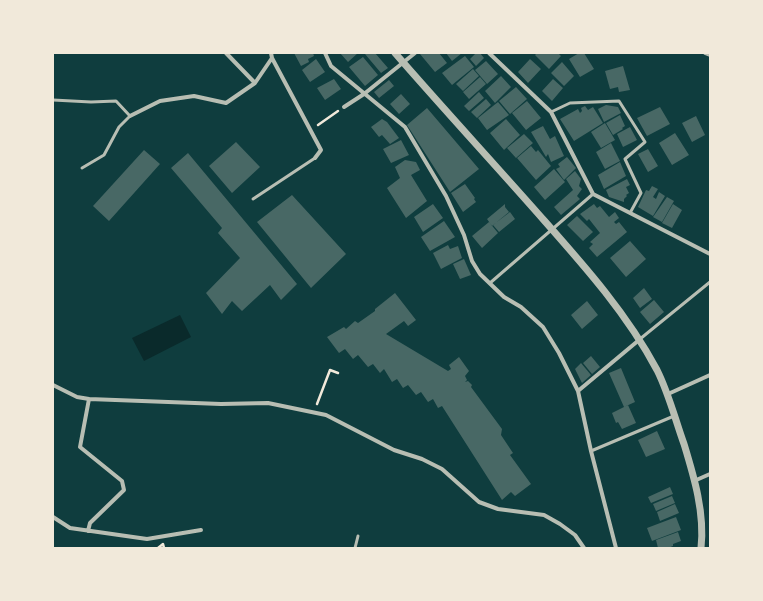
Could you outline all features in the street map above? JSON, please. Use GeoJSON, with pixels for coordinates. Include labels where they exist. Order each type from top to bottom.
{"type":"FeatureCollection","features":[{"type":"Feature","properties":{"kind":"street"},"geometry":{"type":"LineString","coordinates":[[226,53],[255,84]]}},
{"type":"Feature","properties":{"kind":"street"},"geometry":{"type":"LineString","coordinates":[[325,53],[331,66],[405,127],[446,196],[464,235],[472,260],[480,274],[504,297],[521,307],[543,327],[560,354],[578,391],[590,451],[616,548]]}},
{"type":"Feature","properties":{"kind":"street"},"geometry":{"type":"LineString","coordinates":[[395,53],[611,298],[639,340],[668,394],[692,466],[699,507],[702,536],[701,548]]}},
{"type":"Feature","properties":{"kind":"street"},"geometry":{"type":"LineString","coordinates":[[344,107],[364,94],[415,53]]}},
{"type":"Feature","properties":{"kind":"street"},"geometry":{"type":"LineString","coordinates":[[488,53],[550,112],[593,194],[710,254]]}},
{"type":"Feature","properties":{"kind":"street"},"geometry":{"type":"LineString","coordinates":[[705,53],[710,55]]}},
{"type":"Feature","properties":{"kind":"street"},"geometry":{"type":"LineString","coordinates":[[130,116],[160,102],[194,96],[226,103],[255,84],[272,56]]}},
{"type":"Feature","properties":{"kind":"street"},"geometry":{"type":"LineString","coordinates":[[272,56],[321,150],[315,158]]}},
{"type":"Feature","properties":{"kind":"street"},"geometry":{"type":"LineString","coordinates":[[578,391],[639,340]]}},
{"type":"Feature","properties":{"kind":"street"},"geometry":{"type":"LineString","coordinates":[[668,394],[710,375]]}},
{"type":"Feature","properties":{"kind":"street"},"geometry":{"type":"LineString","coordinates":[[53,385],[77,397],[89,399],[221,404],[268,403],[326,415],[394,450],[422,459],[442,469],[479,502],[498,509],[544,516],[560,524],[575,536],[584,548]]}},
{"type":"Feature","properties":{"kind":"street"},"geometry":{"type":"LineString","coordinates":[[88,531],[90,523],[124,490],[122,480],[80,447],[89,399]]}},
{"type":"Feature","properties":{"kind":"street"},"geometry":{"type":"LineString","coordinates":[[694,482],[709,476]]}},
{"type":"Feature","properties":{"kind":"street"},"geometry":{"type":"LineString","coordinates":[[53,517],[70,528],[148,539],[201,530]]}},
{"type":"Feature","properties":{"kind":"lane"},"geometry":{"type":"LineString","coordinates":[[53,100],[90,102],[116,101],[130,116],[119,127],[104,155],[82,168]]}},
{"type":"Feature","properties":{"kind":"lane"},"geometry":{"type":"LineString","coordinates":[[550,112],[570,103],[619,101],[645,142],[625,159],[640,193],[630,213]]}},
{"type":"Feature","properties":{"kind":"lane"},"geometry":{"type":"LineString","coordinates":[[252,199],[315,158]]}},
{"type":"Feature","properties":{"kind":"lane"},"geometry":{"type":"LineString","coordinates":[[490,283],[593,194]]}},
{"type":"Feature","properties":{"kind":"lane"},"geometry":{"type":"LineString","coordinates":[[639,340],[710,282]]}},
{"type":"Feature","properties":{"kind":"lane"},"geometry":{"type":"LineString","coordinates":[[590,451],[675,416]]}},
{"type":"Feature","properties":{"kind":"lane"},"geometry":{"type":"LineString","coordinates":[[354,548],[358,536]]}},
{"type":"Feature","properties":{"kind":"path"},"geometry":{"type":"LineString","coordinates":[[310,130],[344,107]]}},
{"type":"Feature","properties":{"kind":"path"},"geometry":{"type":"LineString","coordinates":[[314,412],[330,370],[338,373]]}},
{"type":"Feature","properties":{"kind":"water"},"geometry":{"type":"Polygon","coordinates":[[[180,315],[191,337],[144,361],[132,338],[180,315]]]}},
{"type":"Feature","properties":{"kind":"building"},"geometry":{"type":"Polygon","coordinates":[[[294,53],[313,53],[314,56],[308,59],[309,62],[301,66],[294,53]]]}},
{"type":"Feature","properties":{"kind":"building"},"geometry":{"type":"Polygon","coordinates":[[[340,53],[358,53],[348,62],[340,53]]]}},
{"type":"Feature","properties":{"kind":"building"},"geometry":{"type":"Polygon","coordinates":[[[375,53],[388,68],[381,73],[365,54],[375,53]]]}},
{"type":"Feature","properties":{"kind":"building"},"geometry":{"type":"Polygon","coordinates":[[[439,53],[447,63],[435,72],[420,54],[439,53]]]}},
{"type":"Feature","properties":{"kind":"building"},"geometry":{"type":"Polygon","coordinates":[[[446,53],[462,53],[452,61],[446,53]]]}},
{"type":"Feature","properties":{"kind":"building"},"geometry":{"type":"Polygon","coordinates":[[[476,53],[480,53],[484,58],[476,66],[470,59],[476,53]]]}},
{"type":"Feature","properties":{"kind":"building"},"geometry":{"type":"Polygon","coordinates":[[[537,53],[558,53],[561,56],[549,69],[535,55],[537,53]]]}},
{"type":"Feature","properties":{"kind":"building"},"geometry":{"type":"Polygon","coordinates":[[[579,53],[584,53],[594,69],[580,77],[569,59],[579,53]]]}},
{"type":"Feature","properties":{"kind":"building"},"geometry":{"type":"Polygon","coordinates":[[[465,56],[474,67],[452,85],[442,73],[465,56]]]}},
{"type":"Feature","properties":{"kind":"building"},"geometry":{"type":"Polygon","coordinates":[[[363,57],[378,75],[365,86],[349,67],[363,57]]]}},
{"type":"Feature","properties":{"kind":"building"},"geometry":{"type":"Polygon","coordinates":[[[316,59],[325,72],[310,82],[302,70],[316,59]]]}},
{"type":"Feature","properties":{"kind":"building"},"geometry":{"type":"Polygon","coordinates":[[[530,59],[541,69],[528,83],[518,72],[530,59]]]}},
{"type":"Feature","properties":{"kind":"building"},"geometry":{"type":"Polygon","coordinates":[[[486,61],[498,74],[487,84],[475,70],[486,61]]]}},
{"type":"Feature","properties":{"kind":"building"},"geometry":{"type":"Polygon","coordinates":[[[562,62],[574,76],[564,86],[551,73],[562,62]]]}},
{"type":"Feature","properties":{"kind":"building"},"geometry":{"type":"Polygon","coordinates":[[[623,66],[630,90],[619,92],[618,87],[610,89],[605,71],[623,66]]]}},
{"type":"Feature","properties":{"kind":"building"},"geometry":{"type":"Polygon","coordinates":[[[473,69],[479,76],[463,91],[456,84],[473,69]]]}},
{"type":"Feature","properties":{"kind":"building"},"geometry":{"type":"Polygon","coordinates":[[[501,76],[511,87],[495,103],[485,91],[501,76]]]}},
{"type":"Feature","properties":{"kind":"building"},"geometry":{"type":"Polygon","coordinates":[[[480,77],[486,84],[469,99],[463,92],[480,77]]]}},
{"type":"Feature","properties":{"kind":"building"},"geometry":{"type":"Polygon","coordinates":[[[334,79],[341,89],[325,100],[317,88],[334,79]]]}},
{"type":"Feature","properties":{"kind":"building"},"geometry":{"type":"Polygon","coordinates":[[[553,79],[563,88],[552,101],[542,91],[553,79]]]}},
{"type":"Feature","properties":{"kind":"building"},"geometry":{"type":"Polygon","coordinates":[[[389,80],[394,86],[379,98],[374,92],[389,80]]]}},
{"type":"Feature","properties":{"kind":"building"},"geometry":{"type":"Polygon","coordinates":[[[516,87],[527,99],[510,114],[499,101],[516,87]]]}},
{"type":"Feature","properties":{"kind":"building"},"geometry":{"type":"Polygon","coordinates":[[[479,92],[484,98],[469,111],[464,106],[479,92]]]}},
{"type":"Feature","properties":{"kind":"building"},"geometry":{"type":"Polygon","coordinates":[[[401,94],[410,104],[399,114],[390,104],[401,94]]]}},
{"type":"Feature","properties":{"kind":"building"},"geometry":{"type":"Polygon","coordinates":[[[486,99],[491,105],[477,118],[471,112],[486,99]]]}},
{"type":"Feature","properties":{"kind":"building"},"geometry":{"type":"Polygon","coordinates":[[[527,101],[541,118],[526,130],[512,113],[527,101]]]}},
{"type":"Feature","properties":{"kind":"building"},"geometry":{"type":"Polygon","coordinates":[[[498,102],[509,115],[487,130],[478,118],[498,102]]]}},
{"type":"Feature","properties":{"kind":"building"},"geometry":{"type":"Polygon","coordinates":[[[606,105],[618,107],[621,113],[604,122],[598,109],[606,105]]]}},
{"type":"Feature","properties":{"kind":"building"},"geometry":{"type":"Polygon","coordinates":[[[585,106],[588,110],[593,107],[603,123],[574,141],[560,119],[578,109],[580,113],[582,111],[581,108],[585,106]]]}},
{"type":"Feature","properties":{"kind":"building"},"geometry":{"type":"Polygon","coordinates":[[[660,107],[670,124],[647,136],[637,118],[660,107]]]}},
{"type":"Feature","properties":{"kind":"building"},"geometry":{"type":"Polygon","coordinates":[[[427,108],[479,169],[450,192],[407,125],[427,108]]]}},
{"type":"Feature","properties":{"kind":"building"},"geometry":{"type":"Polygon","coordinates":[[[620,115],[625,126],[613,135],[606,123],[620,115]]]}},
{"type":"Feature","properties":{"kind":"building"},"geometry":{"type":"Polygon","coordinates":[[[696,116],[705,135],[692,142],[682,123],[696,116]]]}},
{"type":"Feature","properties":{"kind":"building"},"geometry":{"type":"Polygon","coordinates":[[[382,119],[387,122],[399,138],[390,144],[382,135],[379,137],[371,127],[382,119]]]}},
{"type":"Feature","properties":{"kind":"building"},"geometry":{"type":"Polygon","coordinates":[[[506,119],[520,135],[504,150],[490,133],[506,119]]]}},
{"type":"Feature","properties":{"kind":"building"},"geometry":{"type":"Polygon","coordinates":[[[605,123],[615,140],[601,148],[591,132],[605,123]]]}},
{"type":"Feature","properties":{"kind":"building"},"geometry":{"type":"Polygon","coordinates":[[[543,126],[550,139],[555,136],[564,156],[551,162],[548,154],[546,157],[531,132],[543,126]]]}},
{"type":"Feature","properties":{"kind":"building"},"geometry":{"type":"Polygon","coordinates":[[[630,127],[637,140],[623,147],[617,134],[630,127]]]}},
{"type":"Feature","properties":{"kind":"building"},"geometry":{"type":"Polygon","coordinates":[[[675,133],[689,155],[672,165],[659,143],[675,133]]]}},
{"type":"Feature","properties":{"kind":"building"},"geometry":{"type":"Polygon","coordinates":[[[524,134],[533,143],[516,158],[507,148],[524,134]]]}},
{"type":"Feature","properties":{"kind":"building"},"geometry":{"type":"Polygon","coordinates":[[[401,140],[409,155],[391,163],[383,149],[401,140]]]}},
{"type":"Feature","properties":{"kind":"building"},"geometry":{"type":"Polygon","coordinates":[[[236,142],[260,167],[232,193],[209,166],[236,142]]]}},
{"type":"Feature","properties":{"kind":"building"},"geometry":{"type":"Polygon","coordinates":[[[611,143],[620,161],[605,169],[596,152],[611,143]]]}},
{"type":"Feature","properties":{"kind":"building"},"geometry":{"type":"Polygon","coordinates":[[[531,146],[536,152],[538,150],[551,166],[536,180],[517,158],[531,146]]]}},
{"type":"Feature","properties":{"kind":"building"},"geometry":{"type":"Polygon","coordinates":[[[648,149],[658,166],[648,172],[638,154],[648,149]]]}},
{"type":"Feature","properties":{"kind":"building"},"geometry":{"type":"Polygon","coordinates":[[[144,150],[160,164],[109,221],[93,206],[144,150]]]}},
{"type":"Feature","properties":{"kind":"building"},"geometry":{"type":"Polygon","coordinates":[[[188,153],[297,284],[281,300],[270,285],[242,311],[232,301],[222,314],[206,293],[240,258],[218,233],[222,228],[171,168],[188,153]]]}},
{"type":"Feature","properties":{"kind":"building"},"geometry":{"type":"Polygon","coordinates":[[[567,157],[576,168],[564,180],[556,169],[560,167],[558,164],[567,157]]]}},
{"type":"Feature","properties":{"kind":"building"},"geometry":{"type":"Polygon","coordinates":[[[405,160],[416,162],[420,170],[411,175],[427,201],[406,218],[387,188],[400,178],[395,167],[405,160]]]}},
{"type":"Feature","properties":{"kind":"building"},"geometry":{"type":"Polygon","coordinates":[[[620,162],[626,176],[604,189],[598,175],[620,162]]]}},
{"type":"Feature","properties":{"kind":"building"},"geometry":{"type":"Polygon","coordinates":[[[554,169],[565,182],[545,200],[534,187],[554,169]]]}},
{"type":"Feature","properties":{"kind":"building"},"geometry":{"type":"Polygon","coordinates":[[[575,171],[581,179],[579,186],[582,189],[577,196],[580,199],[561,215],[554,207],[573,190],[566,179],[575,171]]]}},
{"type":"Feature","properties":{"kind":"building"},"geometry":{"type":"Polygon","coordinates":[[[627,179],[630,185],[626,187],[629,193],[626,195],[627,196],[624,199],[624,202],[609,197],[606,190],[627,179]]]}},
{"type":"Feature","properties":{"kind":"building"},"geometry":{"type":"Polygon","coordinates":[[[465,184],[475,198],[474,199],[476,202],[463,212],[451,193],[465,184]]]}},
{"type":"Feature","properties":{"kind":"building"},"geometry":{"type":"Polygon","coordinates":[[[652,186],[658,189],[653,197],[656,199],[659,192],[665,196],[653,216],[638,207],[646,190],[649,191],[652,186]]]}},
{"type":"Feature","properties":{"kind":"building"},"geometry":{"type":"Polygon","coordinates":[[[292,195],[346,254],[311,288],[257,222],[292,195]]]}},
{"type":"Feature","properties":{"kind":"building"},"geometry":{"type":"Polygon","coordinates":[[[667,197],[674,201],[662,222],[653,217],[667,197]]]}},
{"type":"Feature","properties":{"kind":"building"},"geometry":{"type":"Polygon","coordinates":[[[433,204],[443,218],[423,232],[414,217],[433,204]]]}},
{"type":"Feature","properties":{"kind":"building"},"geometry":{"type":"Polygon","coordinates":[[[505,204],[505,207],[509,212],[492,226],[487,219],[505,204]]]}},
{"type":"Feature","properties":{"kind":"building"},"geometry":{"type":"Polygon","coordinates":[[[594,204],[597,208],[600,206],[609,217],[615,212],[619,218],[614,222],[616,224],[619,222],[627,232],[597,257],[589,248],[593,244],[590,242],[600,233],[589,219],[587,221],[580,214],[594,204]]]}},
{"type":"Feature","properties":{"kind":"building"},"geometry":{"type":"Polygon","coordinates":[[[673,204],[682,210],[672,228],[662,223],[673,204]]]}},
{"type":"Feature","properties":{"kind":"building"},"geometry":{"type":"Polygon","coordinates":[[[510,212],[515,219],[499,232],[493,225],[510,212]]]}},
{"type":"Feature","properties":{"kind":"building"},"geometry":{"type":"Polygon","coordinates":[[[577,216],[593,232],[583,241],[567,225],[577,216]]]}},
{"type":"Feature","properties":{"kind":"building"},"geometry":{"type":"Polygon","coordinates":[[[444,221],[455,237],[430,251],[421,237],[444,221]]]}},
{"type":"Feature","properties":{"kind":"building"},"geometry":{"type":"Polygon","coordinates":[[[489,222],[498,233],[482,248],[472,236],[489,222]]]}},
{"type":"Feature","properties":{"kind":"building"},"geometry":{"type":"Polygon","coordinates":[[[630,241],[646,259],[626,277],[610,258],[630,241]]]}},
{"type":"Feature","properties":{"kind":"building"},"geometry":{"type":"Polygon","coordinates":[[[448,245],[450,249],[458,246],[462,258],[441,269],[433,253],[448,245]]]}},
{"type":"Feature","properties":{"kind":"building"},"geometry":{"type":"Polygon","coordinates":[[[464,259],[471,275],[460,279],[453,264],[464,259]]]}},
{"type":"Feature","properties":{"kind":"building"},"geometry":{"type":"Polygon","coordinates":[[[644,288],[652,299],[640,308],[633,298],[644,288]]]}},
{"type":"Feature","properties":{"kind":"building"},"geometry":{"type":"Polygon","coordinates":[[[395,293],[416,320],[408,326],[404,321],[386,334],[448,371],[451,369],[449,365],[459,357],[469,371],[465,376],[467,380],[465,382],[468,381],[472,385],[471,387],[502,429],[501,435],[513,453],[510,455],[531,484],[515,496],[511,492],[502,500],[442,406],[438,408],[433,399],[428,402],[421,392],[416,395],[408,385],[403,388],[397,379],[392,382],[384,369],[380,373],[373,364],[368,367],[358,355],[353,359],[345,349],[339,353],[327,337],[344,327],[346,329],[355,321],[358,323],[375,311],[375,309],[395,293]]]}},
{"type":"Feature","properties":{"kind":"building"},"geometry":{"type":"Polygon","coordinates":[[[654,300],[664,312],[650,324],[640,312],[654,300]]]}},
{"type":"Feature","properties":{"kind":"building"},"geometry":{"type":"Polygon","coordinates":[[[587,301],[598,315],[582,329],[571,315],[587,301]]]}},
{"type":"Feature","properties":{"kind":"building"},"geometry":{"type":"Polygon","coordinates":[[[591,356],[600,367],[592,374],[583,363],[591,356]]]}},
{"type":"Feature","properties":{"kind":"building"},"geometry":{"type":"Polygon","coordinates":[[[581,363],[591,375],[582,383],[575,369],[581,363]]]}},
{"type":"Feature","properties":{"kind":"building"},"geometry":{"type":"Polygon","coordinates":[[[621,368],[635,402],[624,407],[609,373],[621,368]]]}},
{"type":"Feature","properties":{"kind":"building"},"geometry":{"type":"Polygon","coordinates":[[[628,405],[636,423],[622,429],[618,422],[616,423],[612,413],[628,405]]]}},
{"type":"Feature","properties":{"kind":"building"},"geometry":{"type":"Polygon","coordinates":[[[657,431],[665,449],[646,457],[638,440],[657,431]]]}},
{"type":"Feature","properties":{"kind":"building"},"geometry":{"type":"Polygon","coordinates":[[[670,487],[673,494],[651,503],[648,497],[670,487]]]}},
{"type":"Feature","properties":{"kind":"building"},"geometry":{"type":"Polygon","coordinates":[[[672,496],[675,503],[656,511],[653,504],[672,496]]]}},
{"type":"Feature","properties":{"kind":"building"},"geometry":{"type":"Polygon","coordinates":[[[675,504],[679,513],[660,521],[657,512],[675,504]]]}},
{"type":"Feature","properties":{"kind":"building"},"geometry":{"type":"Polygon","coordinates":[[[676,517],[681,530],[652,541],[647,528],[676,517]]]}},
{"type":"Feature","properties":{"kind":"building"},"geometry":{"type":"Polygon","coordinates":[[[678,532],[681,541],[668,548],[658,548],[656,540],[678,532]]]}}]}
